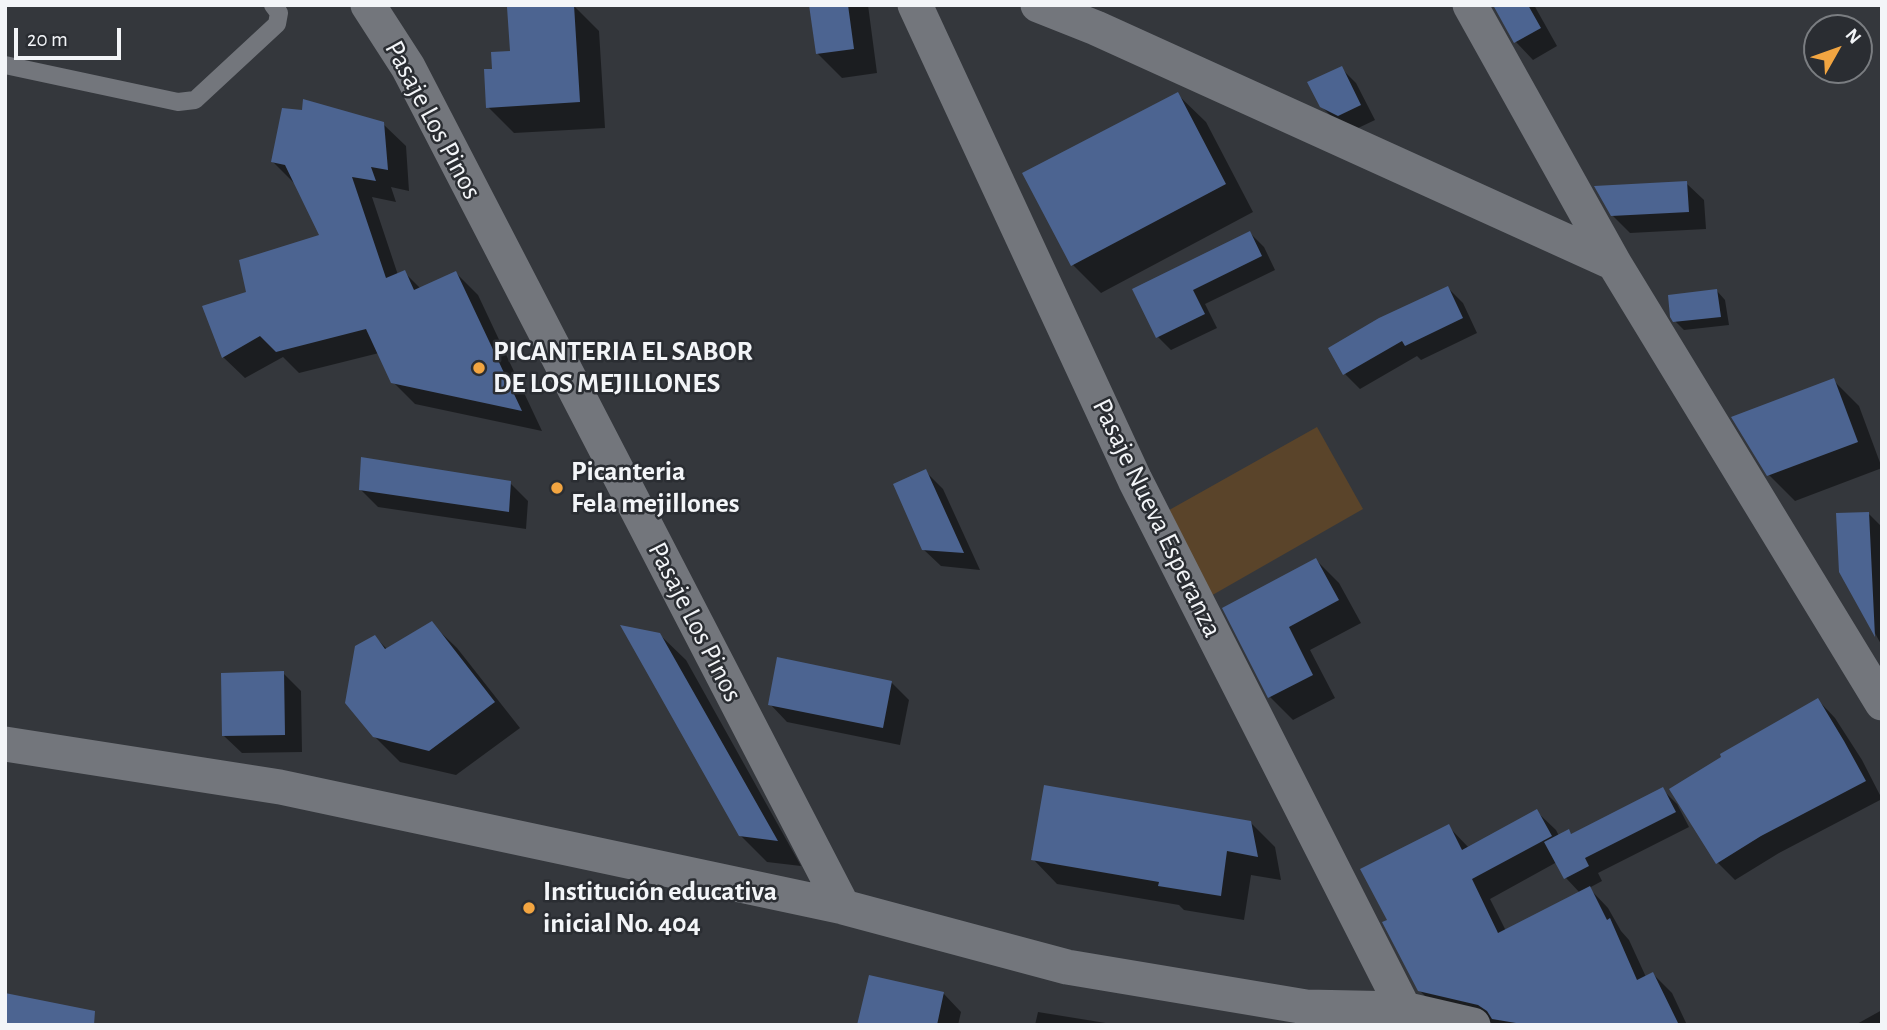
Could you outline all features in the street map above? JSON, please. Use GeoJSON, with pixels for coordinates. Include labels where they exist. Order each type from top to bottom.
{"type":"FeatureCollection","features":[{"type":"Feature","properties":{"kind":"street","name":"Pasaje Los Pinos"},"geometry":{"type":"LineString","coordinates":[[368,5],[408,67],[843,907]]}},
{"type":"Feature","properties":{"kind":"street","name":"Pasaje Nueva Esperanza"},"geometry":{"type":"LineString","coordinates":[[915,5],[1135,480],[1408,1017]]}},
{"type":"Feature","properties":{"kind":"street"},"geometry":{"type":"LineString","coordinates":[[1038,5],[1096,28],[1614,263]]}},
{"type":"Feature","properties":{"kind":"street"},"geometry":{"type":"LineString","coordinates":[[1470,5],[1614,263],[1882,703]]}},
{"type":"Feature","properties":{"kind":"street"},"geometry":{"type":"LineString","coordinates":[[5,744],[280,787],[843,907],[1068,967],[1299,1016],[1408,1017],[1472,1025]]}},
{"type":"Feature","properties":{"kind":"lane"},"geometry":{"type":"LineString","coordinates":[[5,65],[178,102],[195,100],[277,24],[279,13],[273,5]]}},
{"type":"Feature","properties":{"kind":"shaded area"},"geometry":{"type":"Polygon","coordinates":[[[1317,427],[1363,509],[1202,601],[1155,518],[1317,427]]]}},
{"type":"Feature","properties":{"kind":"building"},"geometry":{"type":"Polygon","coordinates":[[[574,5],[580,102],[486,108],[484,69],[492,69],[491,52],[510,51],[507,7],[574,5]]]}},
{"type":"Feature","properties":{"kind":"building"},"geometry":{"type":"Polygon","coordinates":[[[809,5],[848,5],[854,49],[816,54],[809,5]]]}},
{"type":"Feature","properties":{"kind":"building"},"geometry":{"type":"Polygon","coordinates":[[[1493,5],[1528,5],[1541,28],[1514,43],[1493,5]]]}},
{"type":"Feature","properties":{"kind":"building"},"geometry":{"type":"Polygon","coordinates":[[[1342,66],[1361,105],[1338,116],[1320,107],[1307,82],[1342,66]]]}},
{"type":"Feature","properties":{"kind":"building"},"geometry":{"type":"Polygon","coordinates":[[[1178,92],[1226,184],[1071,266],[1022,173],[1178,92]]]}},
{"type":"Feature","properties":{"kind":"building"},"geometry":{"type":"Polygon","coordinates":[[[303,99],[384,122],[388,170],[371,167],[376,181],[352,177],[386,278],[405,270],[414,290],[456,271],[522,411],[391,383],[366,329],[276,352],[260,336],[222,358],[202,306],[246,292],[239,260],[319,235],[285,165],[271,162],[282,108],[302,110],[303,99]]]}},
{"type":"Feature","properties":{"kind":"building"},"geometry":{"type":"Polygon","coordinates":[[[1687,181],[1689,212],[1611,216],[1594,186],[1687,181]]]}},
{"type":"Feature","properties":{"kind":"building"},"geometry":{"type":"Polygon","coordinates":[[[1250,231],[1262,256],[1193,290],[1205,314],[1156,338],[1132,289],[1250,231]]]}},
{"type":"Feature","properties":{"kind":"building"},"geometry":{"type":"Polygon","coordinates":[[[1448,286],[1463,318],[1405,346],[1402,341],[1343,375],[1328,348],[1379,318],[1448,286]]]}},
{"type":"Feature","properties":{"kind":"building"},"geometry":{"type":"Polygon","coordinates":[[[1717,289],[1721,317],[1673,322],[1668,295],[1717,289]]]}},
{"type":"Feature","properties":{"kind":"building"},"geometry":{"type":"Polygon","coordinates":[[[1834,378],[1858,442],[1767,476],[1731,417],[1834,378]]]}},
{"type":"Feature","properties":{"kind":"building"},"geometry":{"type":"Polygon","coordinates":[[[361,457],[511,481],[509,512],[359,490],[361,457]]]}},
{"type":"Feature","properties":{"kind":"building"},"geometry":{"type":"Polygon","coordinates":[[[926,469],[964,553],[922,550],[893,484],[926,469]]]}},
{"type":"Feature","properties":{"kind":"building"},"geometry":{"type":"Polygon","coordinates":[[[1869,512],[1875,637],[1839,572],[1836,513],[1869,512]]]}},
{"type":"Feature","properties":{"kind":"building"},"geometry":{"type":"Polygon","coordinates":[[[1316,558],[1339,600],[1289,627],[1313,675],[1268,698],[1222,608],[1316,558]]]}},
{"type":"Feature","properties":{"kind":"building"},"geometry":{"type":"Polygon","coordinates":[[[432,621],[495,702],[429,751],[373,737],[345,703],[355,646],[375,635],[385,649],[432,621]]]}},
{"type":"Feature","properties":{"kind":"building"},"geometry":{"type":"Polygon","coordinates":[[[620,625],[660,633],[778,841],[739,836],[620,625]]]}},
{"type":"Feature","properties":{"kind":"building"},"geometry":{"type":"Polygon","coordinates":[[[777,657],[892,681],[883,728],[768,705],[777,657]]]}},
{"type":"Feature","properties":{"kind":"building"},"geometry":{"type":"Polygon","coordinates":[[[284,671],[285,735],[222,736],[221,673],[284,671]]]}},
{"type":"Feature","properties":{"kind":"building"},"geometry":{"type":"Polygon","coordinates":[[[1818,698],[1866,781],[1761,836],[1716,864],[1669,789],[1721,757],[1720,754],[1818,698]]]}},
{"type":"Feature","properties":{"kind":"building"},"geometry":{"type":"Polygon","coordinates":[[[1044,785],[1251,821],[1258,857],[1227,851],[1221,896],[1158,886],[1159,882],[1031,860],[1044,785]]]}},
{"type":"Feature","properties":{"kind":"building"},"geometry":{"type":"Polygon","coordinates":[[[1663,787],[1676,812],[1585,858],[1589,866],[1564,879],[1544,842],[1569,829],[1571,834],[1663,787]]]}},
{"type":"Feature","properties":{"kind":"building"},"geometry":{"type":"Polygon","coordinates":[[[1537,809],[1552,836],[1472,879],[1498,933],[1590,886],[1607,920],[1610,918],[1637,980],[1653,972],[1679,1025],[1528,1025],[1492,1019],[1487,1011],[1478,1005],[1418,991],[1382,922],[1387,920],[1360,869],[1449,824],[1462,850],[1537,809]]]}},
{"type":"Feature","properties":{"kind":"building"},"geometry":{"type":"Polygon","coordinates":[[[869,975],[944,992],[937,1025],[857,1025],[869,975]]]}},
{"type":"Feature","properties":{"kind":"building"},"geometry":{"type":"Polygon","coordinates":[[[5,993],[95,1011],[94,1025],[5,1025],[5,993]]]}},
{"type":"Feature","properties":{"kind":"place","name":"PICANTERIA EL SABOR DE LOS MEJILLONES"},"geometry":{"type":"Point","coordinates":[479,368]}},
{"type":"Feature","properties":{"kind":"place","name":"Picanteria Fela mejillones"},"geometry":{"type":"Point","coordinates":[557,488]}},
{"type":"Feature","properties":{"kind":"place","name":"Institución educativa inicial No. 404"},"geometry":{"type":"Point","coordinates":[529,908]}}]}
